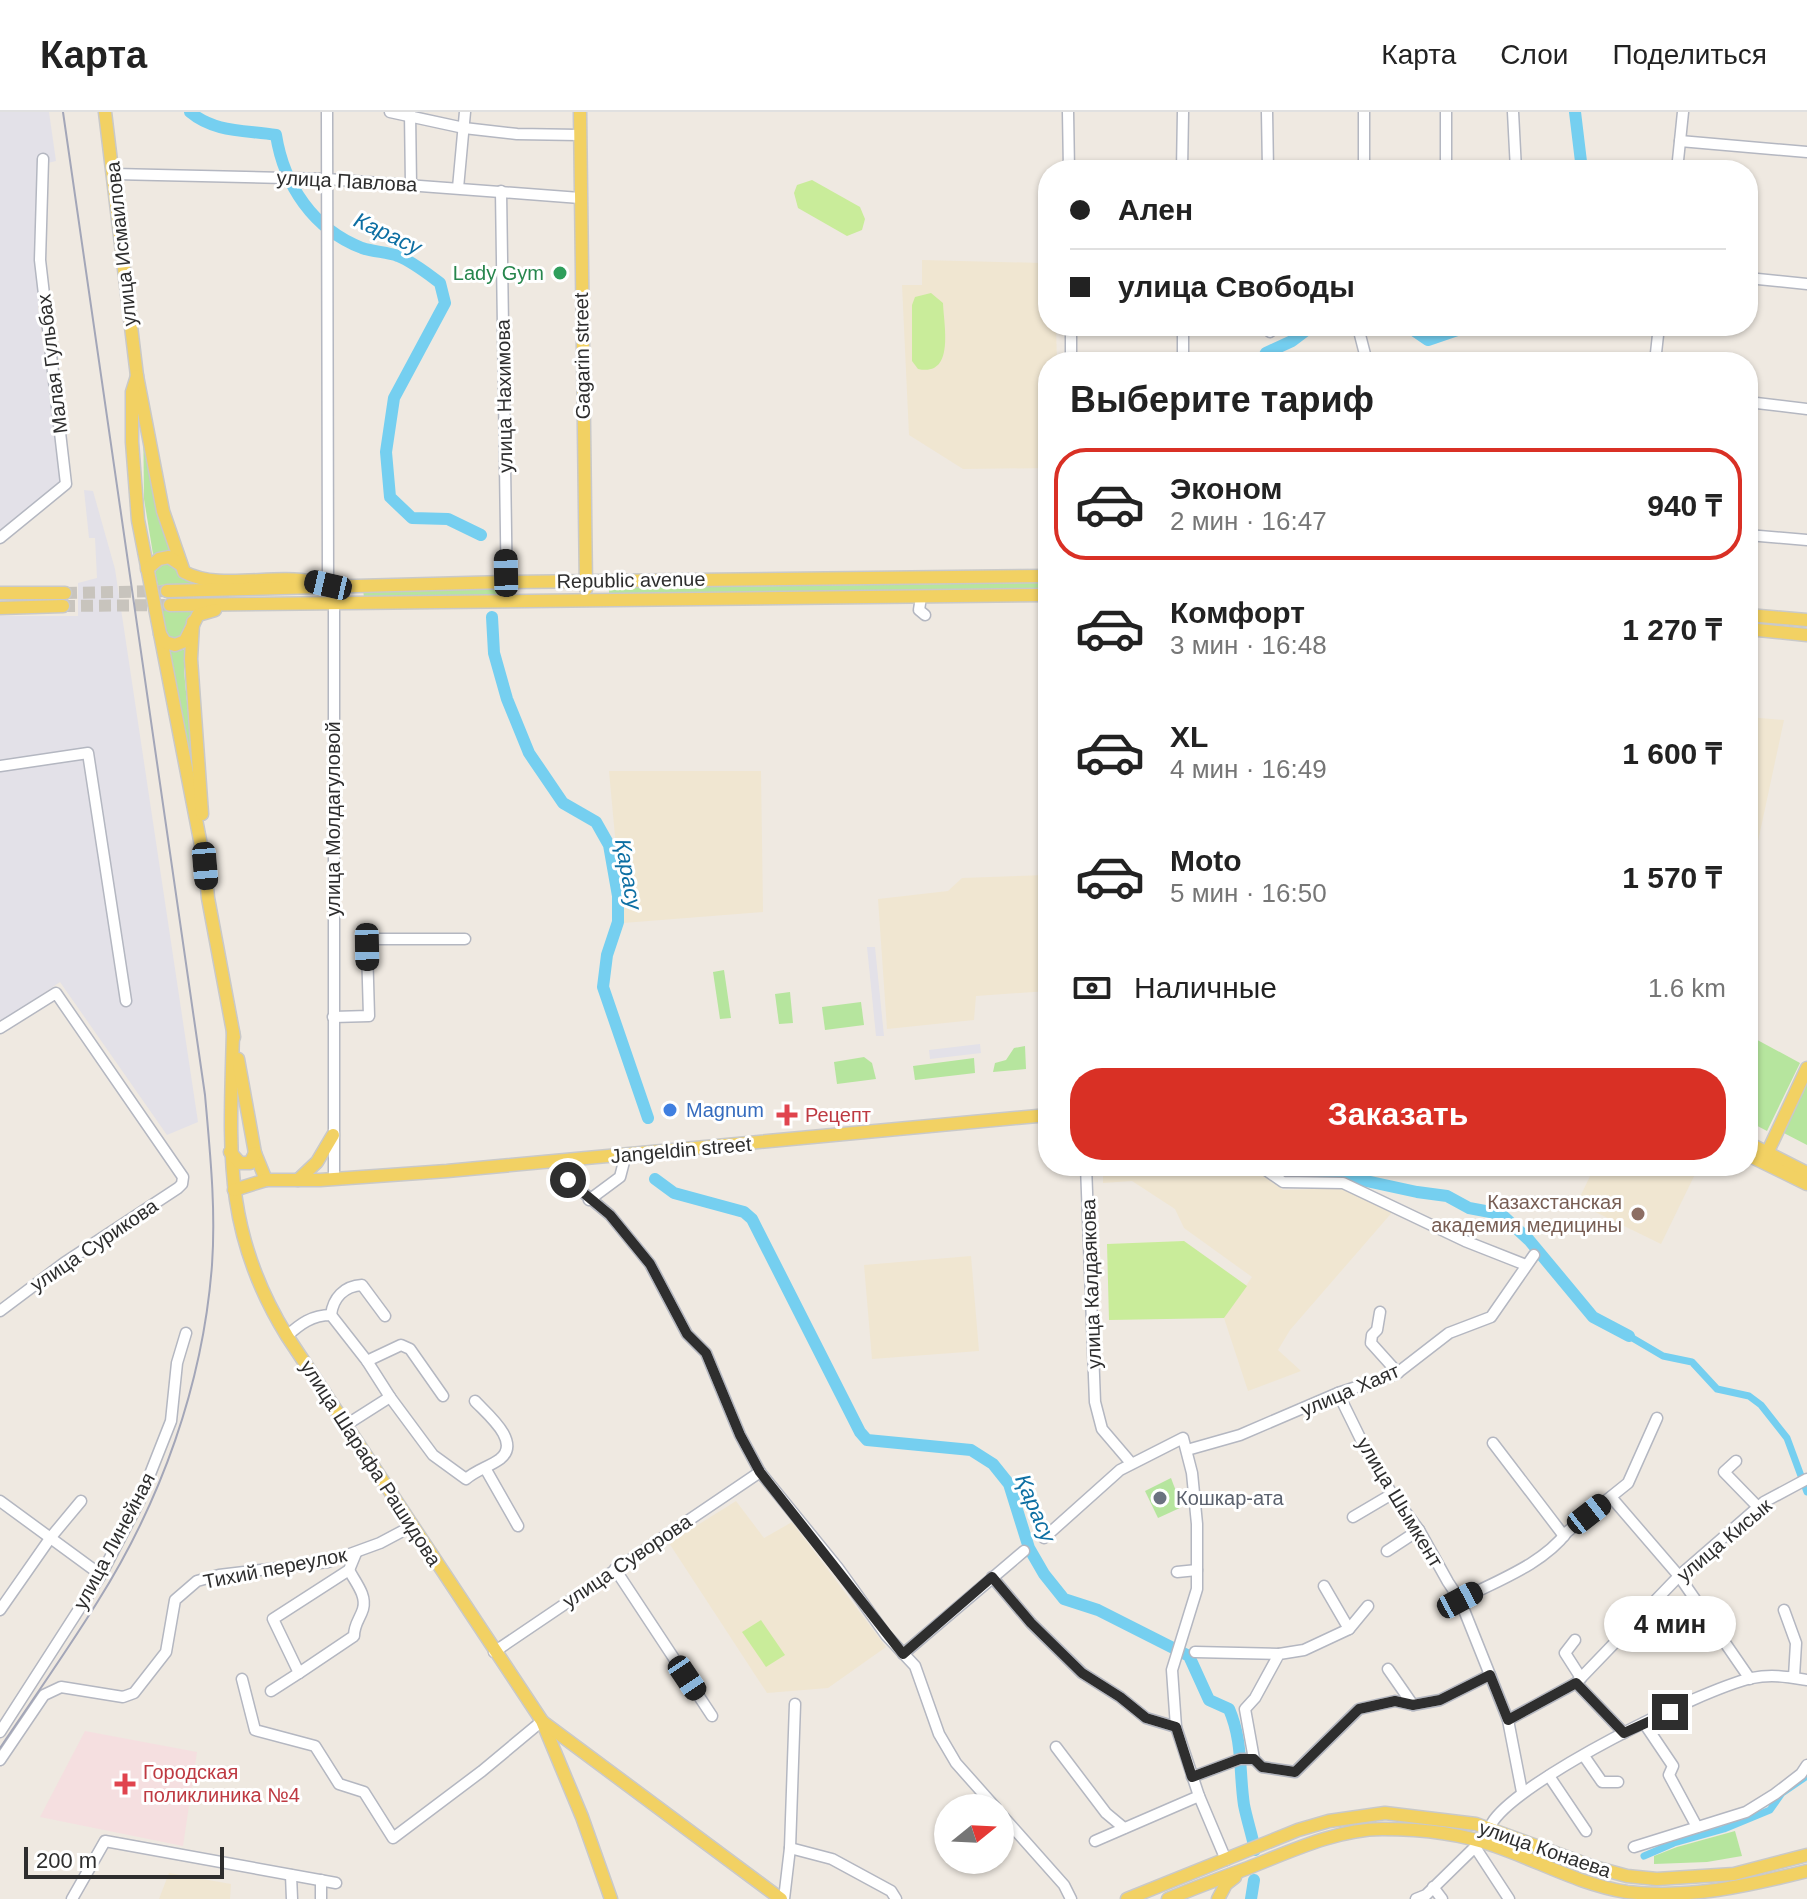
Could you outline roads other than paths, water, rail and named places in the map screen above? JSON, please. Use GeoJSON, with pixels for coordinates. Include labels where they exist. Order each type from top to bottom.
{"type":"FeatureCollection","features":[{"type":"Feature","properties":{"kind":"main road","name":"улица Исмаилова"},"geometry":{"type":"LineString","coordinates":[[105,112],[137,376],[163,511],[181,565]]}},
{"type":"Feature","properties":{"kind":"main road","name":"Gagarin street"},"geometry":{"type":"LineString","coordinates":[[580,112],[586,600]]}},
{"type":"Feature","properties":{"kind":"main road","name":"улица Исмаилова"},"geometry":{"type":"LineString","coordinates":[[137,376],[132,392],[132,442],[138,520],[158,632]]}},
{"type":"Feature","properties":{"kind":"main road"},"geometry":{"type":"LineString","coordinates":[[147,569],[159,559],[169,557],[181,565],[184,572],[205,579],[295,578],[328,585]]}},
{"type":"Feature","properties":{"kind":"main road","name":"Republic avenue"},"geometry":{"type":"LineString","coordinates":[[167,591],[328,585],[1038,576]]}},
{"type":"Feature","properties":{"kind":"main road"},"geometry":{"type":"LineString","coordinates":[[0,593],[64,599],[0,608]]}},
{"type":"Feature","properties":{"kind":"main road","name":"Republic avenue"},"geometry":{"type":"LineString","coordinates":[[170,605],[1038,595]]}},
{"type":"Feature","properties":{"kind":"main road"},"geometry":{"type":"LineString","coordinates":[[1015,596],[1038,601]]}},
{"type":"Feature","properties":{"kind":"main road"},"geometry":{"type":"LineString","coordinates":[[158,632],[165,642],[175,645],[185,641],[198,615],[215,610],[296,608],[330,603]]}},
{"type":"Feature","properties":{"kind":"main road"},"geometry":{"type":"LineString","coordinates":[[1758,616],[1807,620]]}},
{"type":"Feature","properties":{"kind":"main road"},"geometry":{"type":"LineString","coordinates":[[193,622],[191,659],[208,898],[255,1153],[266,1180]]}},
{"type":"Feature","properties":{"kind":"main road"},"geometry":{"type":"LineString","coordinates":[[1758,630],[1807,635]]}},
{"type":"Feature","properties":{"kind":"main road"},"geometry":{"type":"LineString","coordinates":[[158,632],[205,866]]}},
{"type":"Feature","properties":{"kind":"main road","name":"улица Шарафа Рашидова"},"geometry":{"type":"LineString","coordinates":[[233,1032],[230,1152],[244,1245],[259,1285],[287,1336],[542,1721],[582,1817],[611,1899]]}},
{"type":"Feature","properties":{"kind":"main road"},"geometry":{"type":"LineString","coordinates":[[1766,1158],[1807,1068]]}},
{"type":"Feature","properties":{"kind":"main road","name":"Jangeldin street"},"geometry":{"type":"LineString","coordinates":[[234,1190],[266,1180],[334,1179],[724,1147],[1038,1116]]}},
{"type":"Feature","properties":{"kind":"main road"},"geometry":{"type":"LineString","coordinates":[[298,1180],[317,1162],[333,1135]]}},
{"type":"Feature","properties":{"kind":"main road"},"geometry":{"type":"LineString","coordinates":[[1758,1151],[1807,1184]]}},
{"type":"Feature","properties":{"kind":"main road"},"geometry":{"type":"LineString","coordinates":[[230,1152],[240,1163],[250,1163],[255,1153]]}},
{"type":"Feature","properties":{"kind":"main road"},"geometry":{"type":"LineString","coordinates":[[1758,1157],[1807,1173]]}},
{"type":"Feature","properties":{"kind":"main road","name":"улица Шарафа Рашидова"},"geometry":{"type":"LineString","coordinates":[[542,1721],[783,1899]]}},
{"type":"Feature","properties":{"kind":"main road"},"geometry":{"type":"LineString","coordinates":[[1404,1815],[1420,1811],[1450,1813],[1492,1823],[1597,1860],[1657,1871],[1733,1866],[1807,1847]]}},
{"type":"Feature","properties":{"kind":"main road","name":"улица Конаева"},"geometry":{"type":"LineString","coordinates":[[1127,1899],[1298,1830],[1363,1815],[1436,1817],[1476,1824],[1594,1867],[1627,1876],[1657,1879],[1734,1874],[1807,1855]]}},
{"type":"Feature","properties":{"kind":"main road"},"geometry":{"type":"LineString","coordinates":[[1431,1832],[1436,1817]]}},
{"type":"Feature","properties":{"kind":"main road"},"geometry":{"type":"LineString","coordinates":[[1382,1829],[1392,1834],[1446,1839],[1498,1853],[1620,1899]]}},
{"type":"Feature","properties":{"kind":"main road","name":"улица Конаева"},"geometry":{"type":"LineString","coordinates":[[1168,1899],[1200,1894],[1244,1869],[1338,1836],[1382,1829],[1431,1832],[1483,1841],[1592,1887],[1656,1895],[1692,1895],[1752,1886]]}},
{"type":"Feature","properties":{"kind":"main road"},"geometry":{"type":"LineString","coordinates":[[1218,1899],[1226,1884],[1244,1869]]}},
{"type":"Feature","properties":{"kind":"main road"},"geometry":{"type":"LineString","coordinates":[[1752,1886],[1807,1871]]}},
{"type":"Feature","properties":{"kind":"main road"},"geometry":{"type":"LineString","coordinates":[[1192,1873],[1200,1894]]}},
{"type":"Feature","properties":{"kind":"main road"},"geometry":{"type":"LineString","coordinates":[[1692,1878],[1692,1895]]}},
{"type":"Feature","properties":{"kind":"main road"},"geometry":{"type":"LineString","coordinates":[[1726,1899],[1807,1880]]}},
{"type":"Feature","properties":{"kind":"main road"},"geometry":{"type":"LineString","coordinates":[[1752,1886],[1770,1890]]}},
{"type":"Feature","properties":{"kind":"main road"},"geometry":{"type":"LineString","coordinates":[[1118,1899],[1146,1889]]}},
{"type":"Feature","properties":{"kind":"street"},"geometry":{"type":"LineString","coordinates":[[327,112],[328,585]]}},
{"type":"Feature","properties":{"kind":"street"},"geometry":{"type":"LineString","coordinates":[[390,112],[464,128],[517,134],[579,135]]}},
{"type":"Feature","properties":{"kind":"street"},"geometry":{"type":"LineString","coordinates":[[458,188],[465,112]]}},
{"type":"Feature","properties":{"kind":"street"},"geometry":{"type":"LineString","coordinates":[[1068,112],[1069,160]]}},
{"type":"Feature","properties":{"kind":"street"},"geometry":{"type":"LineString","coordinates":[[1182,160],[1183,112]]}},
{"type":"Feature","properties":{"kind":"street"},"geometry":{"type":"LineString","coordinates":[[1267,112],[1268,160]]}},
{"type":"Feature","properties":{"kind":"street"},"geometry":{"type":"LineString","coordinates":[[1364,112],[1364,160]]}},
{"type":"Feature","properties":{"kind":"street"},"geometry":{"type":"LineString","coordinates":[[1446,112],[1446,160]]}},
{"type":"Feature","properties":{"kind":"street"},"geometry":{"type":"LineString","coordinates":[[1513,112],[1515,160]]}},
{"type":"Feature","properties":{"kind":"street"},"geometry":{"type":"LineString","coordinates":[[1678,160],[1683,112]]}},
{"type":"Feature","properties":{"kind":"street"},"geometry":{"type":"LineString","coordinates":[[410,114],[411,185]]}},
{"type":"Feature","properties":{"kind":"street"},"geometry":{"type":"LineString","coordinates":[[1680,141],[1807,152]]}},
{"type":"Feature","properties":{"kind":"street","name":"Малая Гульбах"},"geometry":{"type":"LineString","coordinates":[[0,538],[66,484],[40,260],[43,159]]}},
{"type":"Feature","properties":{"kind":"street","name":"улица Павлова"},"geometry":{"type":"LineString","coordinates":[[114,174],[327,179],[580,198]]}},
{"type":"Feature","properties":{"kind":"street","name":"улица Нахимова"},"geometry":{"type":"LineString","coordinates":[[501,191],[507,601]]}},
{"type":"Feature","properties":{"kind":"street"},"geometry":{"type":"LineString","coordinates":[[1758,279],[1807,284]]}},
{"type":"Feature","properties":{"kind":"street"},"geometry":{"type":"LineString","coordinates":[[1758,403],[1807,409]]}},
{"type":"Feature","properties":{"kind":"street"},"geometry":{"type":"LineString","coordinates":[[1758,536],[1807,540]]}},
{"type":"Feature","properties":{"kind":"street"},"geometry":{"type":"LineString","coordinates":[[921,597],[919,610],[925,615]]}},
{"type":"Feature","properties":{"kind":"street","name":"улица Молдагуловой"},"geometry":{"type":"LineString","coordinates":[[330,603],[334,1179]]}},
{"type":"Feature","properties":{"kind":"street"},"geometry":{"type":"LineString","coordinates":[[0,766],[88,753],[126,1001]]}},
{"type":"Feature","properties":{"kind":"street"},"geometry":{"type":"LineString","coordinates":[[333,1017],[369,1016],[367,947],[375,939],[465,939]]}},
{"type":"Feature","properties":{"kind":"street","name":"улица Сурикова"},"geometry":{"type":"LineString","coordinates":[[0,1028],[56,993],[183,1177],[178,1188],[64,1263],[0,1311]]}},
{"type":"Feature","properties":{"kind":"street"},"geometry":{"type":"LineString","coordinates":[[589,1200],[620,1177],[626,1154]]}},
{"type":"Feature","properties":{"kind":"street"},"geometry":{"type":"LineString","coordinates":[[553,1161],[589,1200],[610,1215],[650,1264],[687,1334],[706,1353],[740,1435],[760,1472],[915,1666],[939,1734],[956,1763],[984,1794]]}},
{"type":"Feature","properties":{"kind":"street","name":"улица Калдаякова"},"geometry":{"type":"LineString","coordinates":[[1086,1176],[1095,1402],[1102,1429],[1131,1463]]}},
{"type":"Feature","properties":{"kind":"street"},"geometry":{"type":"LineString","coordinates":[[1274,1176],[1283,1182],[1343,1183],[1465,1241],[1526,1265]]}},
{"type":"Feature","properties":{"kind":"street","name":"улица Хаят"},"geometry":{"type":"LineString","coordinates":[[1187,1450],[1240,1435],[1338,1393],[1398,1373],[1449,1333],[1491,1317],[1534,1255]]}},
{"type":"Feature","properties":{"kind":"street"},"geometry":{"type":"LineString","coordinates":[[331,1315],[337,1297],[353,1285],[362,1285],[385,1316]]}},
{"type":"Feature","properties":{"kind":"street"},"geometry":{"type":"LineString","coordinates":[[1380,1312],[1371,1343],[1398,1373]]}},
{"type":"Feature","properties":{"kind":"street"},"geometry":{"type":"LineString","coordinates":[[287,1336],[302,1323],[321,1315],[331,1315]]}},
{"type":"Feature","properties":{"kind":"street"},"geometry":{"type":"LineString","coordinates":[[331,1315],[367,1361],[420,1440],[444,1465],[466,1479],[503,1457],[508,1450],[508,1441],[475,1401]]}},
{"type":"Feature","properties":{"kind":"street","name":"улица Линейная"},"geometry":{"type":"LineString","coordinates":[[0,1732],[101,1575],[139,1502],[171,1421],[177,1363],[186,1333]]}},
{"type":"Feature","properties":{"kind":"street"},"geometry":{"type":"LineString","coordinates":[[367,1361],[401,1345],[410,1349],[443,1396]]}},
{"type":"Feature","properties":{"kind":"street","name":"улица Шымкент"},"geometry":{"type":"LineString","coordinates":[[1338,1393],[1367,1452],[1392,1494],[1419,1530],[1460,1600],[1508,1720],[1522,1792]]}},
{"type":"Feature","properties":{"kind":"street"},"geometry":{"type":"LineString","coordinates":[[346,1425],[390,1397]]}},
{"type":"Feature","properties":{"kind":"street"},"geometry":{"type":"LineString","coordinates":[[1460,1600],[1525,1566],[1559,1543],[1628,1483],[1657,1418]]}},
{"type":"Feature","properties":{"kind":"street"},"geometry":{"type":"LineString","coordinates":[[1044,1538],[1120,1470],[1183,1438],[1191,1463],[1196,1511],[1197,1589],[1172,1670],[1176,1727],[1199,1796],[1226,1860]]}},
{"type":"Feature","properties":{"kind":"street"},"geometry":{"type":"LineString","coordinates":[[1493,1443],[1564,1536]]}},
{"type":"Feature","properties":{"kind":"street"},"geometry":{"type":"LineString","coordinates":[[1736,1461],[1724,1472],[1758,1507]]}},
{"type":"Feature","properties":{"kind":"street"},"geometry":{"type":"LineString","coordinates":[[485,1468],[518,1526]]}},
{"type":"Feature","properties":{"kind":"street","name":"улица Суворова"},"geometry":{"type":"LineString","coordinates":[[494,1652],[760,1472]]}},
{"type":"Feature","properties":{"kind":"street","name":"улица Кисык"},"geometry":{"type":"LineString","coordinates":[[1508,1720],[1579,1681],[1679,1576],[1758,1507],[1802,1482]]}},
{"type":"Feature","properties":{"kind":"street"},"geometry":{"type":"LineString","coordinates":[[1353,1517],[1392,1494]]}},
{"type":"Feature","properties":{"kind":"street"},"geometry":{"type":"LineString","coordinates":[[1611,1497],[1679,1576],[1750,1679]]}},
{"type":"Feature","properties":{"kind":"street"},"geometry":{"type":"LineString","coordinates":[[0,1501],[101,1575]]}},
{"type":"Feature","properties":{"kind":"street"},"geometry":{"type":"LineString","coordinates":[[0,1610],[51,1537],[81,1501]]}},
{"type":"Feature","properties":{"kind":"street","name":"Тихий переулок"},"geometry":{"type":"LineString","coordinates":[[0,1760],[44,1695],[53,1690],[68,1687],[123,1697],[140,1688],[166,1652],[175,1600],[197,1581],[219,1575],[328,1562],[356,1553],[412,1526]]}},
{"type":"Feature","properties":{"kind":"street"},"geometry":{"type":"LineString","coordinates":[[1387,1551],[1419,1530]]}},
{"type":"Feature","properties":{"kind":"street"},"geometry":{"type":"LineString","coordinates":[[903,1654],[1024,1551]]}},
{"type":"Feature","properties":{"kind":"street"},"geometry":{"type":"LineString","coordinates":[[299,1673],[273,1619],[349,1570],[356,1553]]}},
{"type":"Feature","properties":{"kind":"street"},"geometry":{"type":"LineString","coordinates":[[615,1569],[712,1716]]}},
{"type":"Feature","properties":{"kind":"street"},"geometry":{"type":"LineString","coordinates":[[271,1691],[354,1636],[354,1626],[364,1607],[363,1595],[349,1570]]}},
{"type":"Feature","properties":{"kind":"street"},"geometry":{"type":"LineString","coordinates":[[1177,1572],[1197,1570]]}},
{"type":"Feature","properties":{"kind":"street"},"geometry":{"type":"LineString","coordinates":[[992,1577],[1031,1623],[1082,1673],[1146,1718],[1176,1727]]}},
{"type":"Feature","properties":{"kind":"street"},"geometry":{"type":"LineString","coordinates":[[1324,1586],[1349,1629]]}},
{"type":"Feature","properties":{"kind":"street"},"geometry":{"type":"LineString","coordinates":[[1195,1652],[1279,1654],[1304,1650],[1349,1629],[1368,1606]]}},
{"type":"Feature","properties":{"kind":"street"},"geometry":{"type":"LineString","coordinates":[[1784,1610],[1796,1643],[1794,1677],[1790,1677]]}},
{"type":"Feature","properties":{"kind":"street"},"geometry":{"type":"LineString","coordinates":[[1575,1640],[1565,1653],[1579,1681],[1624,1733]]}},
{"type":"Feature","properties":{"kind":"street"},"geometry":{"type":"LineString","coordinates":[[1246,1759],[1245,1709],[1255,1698],[1279,1654]]}},
{"type":"Feature","properties":{"kind":"street"},"geometry":{"type":"LineString","coordinates":[[1388,1669],[1413,1705]]}},
{"type":"Feature","properties":{"kind":"street"},"geometry":{"type":"LineString","coordinates":[[1492,1823],[1499,1811],[1522,1792],[1644,1723],[1722,1688],[1750,1679],[1775,1674],[1807,1680]]}},
{"type":"Feature","properties":{"kind":"street"},"geometry":{"type":"LineString","coordinates":[[1192,1777],[1246,1759],[1262,1767],[1295,1772],[1359,1709],[1395,1701],[1413,1705],[1440,1700],[1490,1675]]}},
{"type":"Feature","properties":{"kind":"street"},"geometry":{"type":"LineString","coordinates":[[242,1679],[255,1730],[315,1746],[339,1784],[364,1792],[393,1838],[542,1721]]}},
{"type":"Feature","properties":{"kind":"street"},"geometry":{"type":"LineString","coordinates":[[783,1899],[790,1848],[795,1704]]}},
{"type":"Feature","properties":{"kind":"street"},"geometry":{"type":"LineString","coordinates":[[1644,1723],[1673,1766],[1669,1775],[1697,1827]]}},
{"type":"Feature","properties":{"kind":"street"},"geometry":{"type":"LineString","coordinates":[[1056,1747],[1106,1813],[1124,1828]]}},
{"type":"Feature","properties":{"kind":"street"},"geometry":{"type":"LineString","coordinates":[[1584,1756],[1602,1782],[1618,1782]]}},
{"type":"Feature","properties":{"kind":"street"},"geometry":{"type":"LineString","coordinates":[[1634,1847],[1746,1812],[1801,1774],[1807,1765]]}},
{"type":"Feature","properties":{"kind":"street"},"geometry":{"type":"LineString","coordinates":[[1549,1776],[1586,1831]]}},
{"type":"Feature","properties":{"kind":"street"},"geometry":{"type":"LineString","coordinates":[[1095,1841],[1199,1796]]}},
{"type":"Feature","properties":{"kind":"street"},"geometry":{"type":"LineString","coordinates":[[1014,1829],[1064,1885],[1071,1899]]}},
{"type":"Feature","properties":{"kind":"street"},"geometry":{"type":"LineString","coordinates":[[72,1899],[105,1841],[336,1883]]}},
{"type":"Feature","properties":{"kind":"street"},"geometry":{"type":"LineString","coordinates":[[1416,1899],[1475,1847],[1509,1899]]}},
{"type":"Feature","properties":{"kind":"street"},"geometry":{"type":"LineString","coordinates":[[790,1848],[832,1859],[885,1887],[896,1899]]}},
{"type":"Feature","properties":{"kind":"street"},"geometry":{"type":"LineString","coordinates":[[291,1875],[292,1899]]}},
{"type":"Feature","properties":{"kind":"street"},"geometry":{"type":"LineString","coordinates":[[321,1880],[321,1899]]}},
{"type":"Feature","properties":{"kind":"street"},"geometry":{"type":"LineString","coordinates":[[1433,1887],[1442,1899]]}},
{"type":"Feature","properties":{"kind":"waterway","name":"Карасу"},"geometry":{"type":"LineString","coordinates":[[190,112],[220,127],[276,135],[294,188],[315,217],[345,240],[362,248],[404,259],[440,283],[445,303],[394,398],[386,452],[390,497],[412,518],[448,519],[481,535]]}},
{"type":"Feature","properties":{"kind":"waterway"},"geometry":{"type":"LineString","coordinates":[[1575,112],[1581,160]]}},
{"type":"Feature","properties":{"kind":"waterway"},"geometry":{"type":"LineString","coordinates":[[1268,352],[1299,336]]}},
{"type":"Feature","properties":{"kind":"waterway"},"geometry":{"type":"LineString","coordinates":[[1422,336],[1428,340],[1440,336]]}},
{"type":"Feature","properties":{"kind":"waterway","name":"Қарасу"},"geometry":{"type":"LineString","coordinates":[[492,617],[494,653],[507,699],[529,753],[563,803],[596,822],[609,845],[618,896],[618,922],[607,955],[603,987],[648,1118]]}},
{"type":"Feature","properties":{"kind":"waterway"},"geometry":{"type":"LineString","coordinates":[[1299,1176],[1343,1176]]}},
{"type":"Feature","properties":{"kind":"waterway"},"geometry":{"type":"LineString","coordinates":[[1343,1176],[1447,1196],[1469,1208],[1501,1214],[1529,1240],[1593,1317],[1629,1336]]}},
{"type":"Feature","properties":{"kind":"waterway","name":"Қарасу"},"geometry":{"type":"LineString","coordinates":[[655,1179],[674,1193],[744,1212],[752,1219],[860,1432],[867,1440],[971,1450],[993,1464],[1009,1484],[1029,1548],[1064,1599],[1098,1610],[1189,1656],[1209,1700],[1229,1709],[1239,1745],[1244,1805],[1255,1850]]}},
{"type":"Feature","properties":{"kind":"waterway"},"geometry":{"type":"LineString","coordinates":[[1629,1336],[1663,1356],[1692,1362],[1717,1389],[1749,1396],[1761,1405],[1787,1438],[1807,1492]]}},
{"type":"Feature","properties":{"kind":"waterway","name":"Кошкар-ата"},"geometry":{"type":"LineString","coordinates":[[1644,1856],[1770,1810],[1782,1793],[1807,1776]]}},
{"type":"Feature","properties":{"kind":"waterway","name":"Қарасу"},"geometry":{"type":"LineString","coordinates":[[1251,1899],[1254,1880]]}},
{"type":"Feature","properties":{"kind":"tunnel"},"geometry":{"type":"LineString","coordinates":[[65,593],[167,591]]}},
{"type":"Feature","properties":{"kind":"tunnel"},"geometry":{"type":"LineString","coordinates":[[63,606],[170,605]]}},
{"type":"Feature","properties":{"kind":"railway"},"geometry":{"type":"LineString","coordinates":[[0,1748],[121,1563],[159,1482],[189,1397],[199,1354],[213,1244],[212,1180],[205,1095],[63,112]]}},
{"type":"Feature","properties":{"kind":"place","name":"Lady Gym"},"geometry":{"type":"Point","coordinates":[560,273]}},
{"type":"Feature","properties":{"kind":"place","name":"Magnum"},"geometry":{"type":"Point","coordinates":[670,1110]}},
{"type":"Feature","properties":{"kind":"place","name":"Рецепт"},"geometry":{"type":"Point","coordinates":[787,1115]}},
{"type":"Feature","properties":{"kind":"place","name":"Казахстанская академия медицины"},"geometry":{"type":"Point","coordinates":[1638,1214]}},
{"type":"Feature","properties":{"kind":"place","name":"Кошкар-ата"},"geometry":{"type":"Point","coordinates":[1160,1498]}},
{"type":"Feature","properties":{"kind":"place","name":"Городская поликлиника №4"},"geometry":{"type":"Point","coordinates":[125,1784]}}]}
